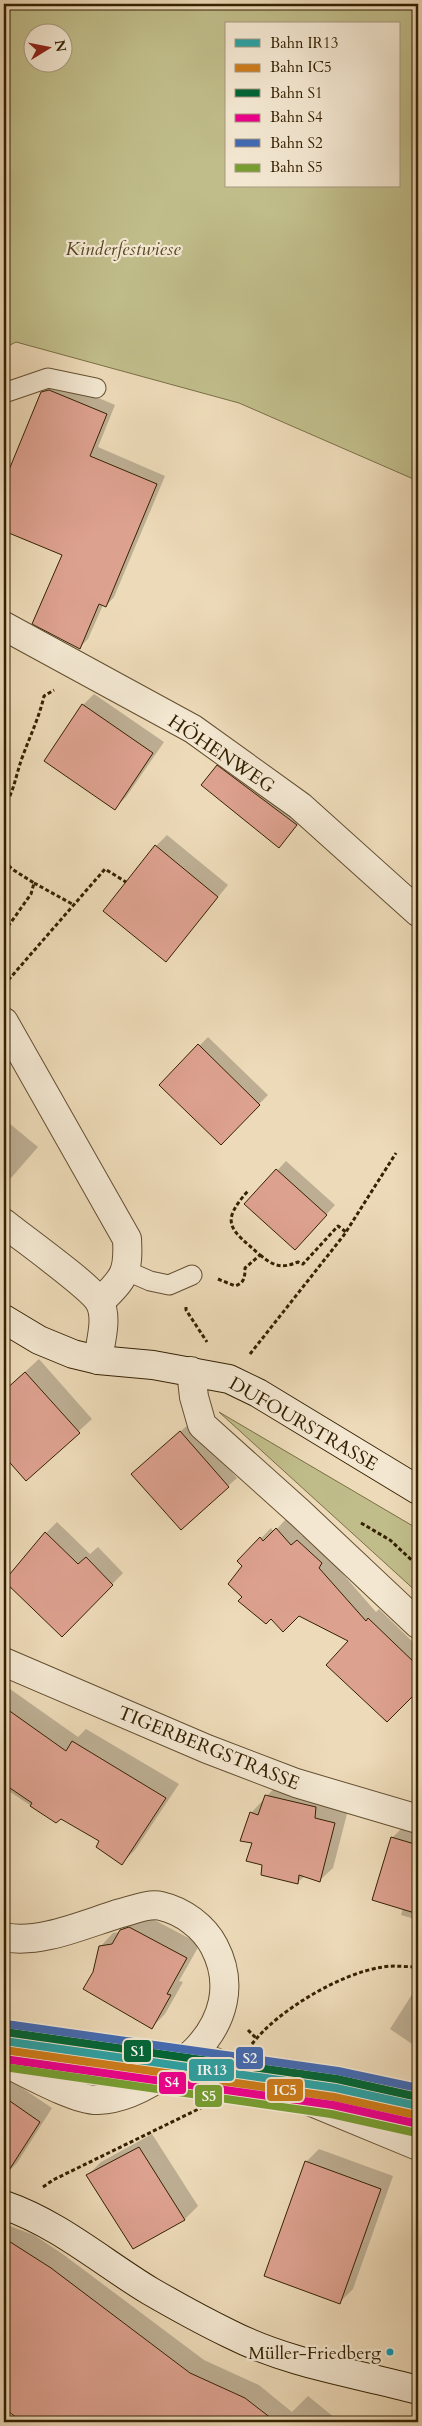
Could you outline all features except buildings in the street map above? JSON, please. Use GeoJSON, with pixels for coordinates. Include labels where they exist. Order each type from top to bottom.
{"type":"FeatureCollection","features":[{"type":"Feature","properties":{"kind":"street","name":"HÖHENWEG"},"geometry":{"type":"LineString","coordinates":[[4,626],[193,730],[300,806],[418,912]]}},
{"type":"Feature","properties":{"kind":"street"},"geometry":{"type":"LineString","coordinates":[[4,1022],[127,1239],[129,1263],[118,1284],[100,1302]]}},
{"type":"Feature","properties":{"kind":"street"},"geometry":{"type":"LineString","coordinates":[[4,1223],[78,1281],[100,1302],[103,1321],[98,1360]]}},
{"type":"Feature","properties":{"kind":"street","name":"DUFOURSTRASSE"},"geometry":{"type":"LineString","coordinates":[[4,1320],[39,1340],[73,1354],[98,1360],[191,1371],[229,1378],[258,1393],[418,1490]]}},
{"type":"Feature","properties":{"kind":"street"},"geometry":{"type":"LineString","coordinates":[[191,1371],[194,1397],[202,1425],[299,1512],[418,1624]]}},
{"type":"Feature","properties":{"kind":"street","name":"TIGERBERGSTRASSE"},"geometry":{"type":"LineString","coordinates":[[4,1662],[207,1749],[287,1780],[418,1819]]}},
{"type":"Feature","properties":{"kind":"street"},"geometry":{"type":"LineString","coordinates":[[4,1937],[14,1939],[40,1937],[140,1908],[160,1906],[180,1913],[196,1924],[210,1939],[220,1958],[226,1982],[222,2006],[213,2029],[194,2053],[153,2082],[124,2096],[96,2100],[75,2094],[4,2062]]}},
{"type":"Feature","properties":{"kind":"street"},"geometry":{"type":"LineString","coordinates":[[194,2053],[418,2146]]}},
{"type":"Feature","properties":{"kind":"street"},"geometry":{"type":"LineString","coordinates":[[4,2205],[44,2222],[78,2242],[150,2291],[231,2335],[296,2360],[365,2379],[418,2390]]}},
{"type":"Feature","properties":{"kind":"lane"},"geometry":{"type":"LineString","coordinates":[[4,393],[48,378],[96,388]]}},
{"type":"Feature","properties":{"kind":"lane"},"geometry":{"type":"LineString","coordinates":[[125,1270],[150,1281],[169,1285],[192,1275]]}},
{"type":"Feature","properties":{"kind":"path"},"geometry":{"type":"LineString","coordinates":[[4,808],[14,791],[22,759],[39,720],[44,696],[57,689]]}},
{"type":"Feature","properties":{"kind":"path"},"geometry":{"type":"LineString","coordinates":[[4,861],[12,870],[74,906]]}},
{"type":"Feature","properties":{"kind":"path"},"geometry":{"type":"LineString","coordinates":[[4,985],[104,869],[126,882]]}},
{"type":"Feature","properties":{"kind":"path"},"geometry":{"type":"LineString","coordinates":[[4,925],[9,925],[31,894],[34,883]]}},
{"type":"Feature","properties":{"kind":"path"},"geometry":{"type":"LineString","coordinates":[[247,1358],[346,1232],[396,1153]]}},
{"type":"Feature","properties":{"kind":"path"},"geometry":{"type":"LineString","coordinates":[[248,1191],[234,1208],[231,1219],[233,1230],[271,1264],[287,1267],[298,1262],[303,1264],[338,1226],[346,1232]]}},
{"type":"Feature","properties":{"kind":"path"},"geometry":{"type":"LineString","coordinates":[[192,1275],[220,1280],[235,1286],[241,1284],[245,1278],[245,1268],[260,1255]]}},
{"type":"Feature","properties":{"kind":"path"},"geometry":{"type":"LineString","coordinates":[[186,1310],[209,1345]]}},
{"type":"Feature","properties":{"kind":"path"},"geometry":{"type":"LineString","coordinates":[[249,2049],[264,2029],[301,2002],[343,1979],[384,1967],[418,1967]]}},
{"type":"Feature","properties":{"kind":"path"},"geometry":{"type":"LineString","coordinates":[[53,2180],[224,2096]]}},
{"type":"Feature","properties":{"kind":"green space","name":"Kinderfestwiese"},"geometry":{"type":"Polygon","coordinates":[[[4,4],[418,4],[418,481],[239,403],[16,342],[4,348],[4,4]]]}},
{"type":"Feature","properties":{"kind":"green space"},"geometry":{"type":"Polygon","coordinates":[[[219,1412],[418,1529],[418,1593],[219,1412]]]}},
{"type":"Feature","properties":{"kind":"rail line","name":"S2"},"geometry":{"type":"LineString","coordinates":[[6,2024],[338,2071],[418,2088]]}},
{"type":"Feature","properties":{"kind":"rail line","name":"S1"},"geometry":{"type":"LineString","coordinates":[[5,2032],[337,2079],[418,2097]]}},
{"type":"Feature","properties":{"kind":"rail line","name":"IR13"},"geometry":{"type":"LineString","coordinates":[[4,2041],[336,2088],[418,2106]]}},
{"type":"Feature","properties":{"kind":"rail line","name":"IC5"},"geometry":{"type":"LineString","coordinates":[[4,2050],[334,2097],[416,2115]]}},
{"type":"Feature","properties":{"kind":"rail line","name":"S4"},"geometry":{"type":"LineString","coordinates":[[4,2059],[333,2105],[414,2123]]}},
{"type":"Feature","properties":{"kind":"rail line","name":"S5"},"geometry":{"type":"LineString","coordinates":[[4,2067],[331,2114],[412,2132]]}},
{"type":"Feature","properties":{"kind":"place","name":"Müller-Friedberg"},"geometry":{"type":"Point","coordinates":[390,2352]}}]}
